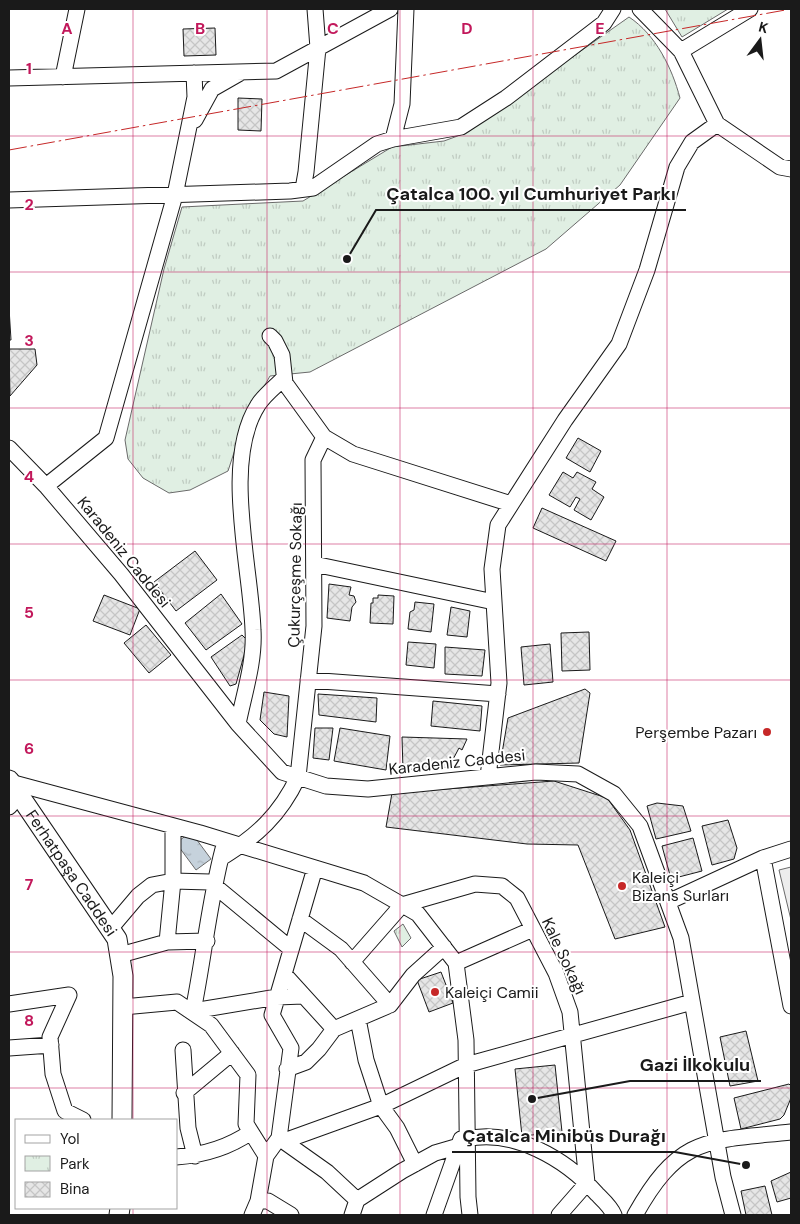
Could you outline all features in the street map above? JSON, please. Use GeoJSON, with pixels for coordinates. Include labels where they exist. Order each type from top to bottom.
{"type":"FeatureCollection","features":[{"type":"Feature","properties":{"kind":"main road","name":"Ferhatpaşa Caddesi"},"geometry":{"type":"LineString","coordinates":[[12,791],[117,939],[123,976],[122,1119]]}},
{"type":"Feature","properties":{"kind":"street"},"geometry":{"type":"LineString","coordinates":[[63,77],[77,9]]}},
{"type":"Feature","properties":{"kind":"street"},"geometry":{"type":"LineString","coordinates":[[303,189],[318,48],[315,9]]}},
{"type":"Feature","properties":{"kind":"street"},"geometry":{"type":"LineString","coordinates":[[9,78],[276,71],[390,9]]}},
{"type":"Feature","properties":{"kind":"street"},"geometry":{"type":"LineString","coordinates":[[393,139],[402,104],[406,9]]}},
{"type":"Feature","properties":{"kind":"street"},"geometry":{"type":"LineString","coordinates":[[9,200],[175,195],[313,188],[377,144],[393,139],[461,127],[506,98],[604,23],[613,9]]}},
{"type":"Feature","properties":{"kind":"street"},"geometry":{"type":"LineString","coordinates":[[640,9],[681,51],[717,124],[780,167],[791,169]]}},
{"type":"Feature","properties":{"kind":"street"},"geometry":{"type":"LineString","coordinates":[[681,51],[750,9]]}},
{"type":"Feature","properties":{"kind":"street"},"geometry":{"type":"LineString","coordinates":[[187,134],[212,89],[240,72]]}},
{"type":"Feature","properties":{"kind":"street"},"geometry":{"type":"LineString","coordinates":[[46,486],[106,438],[175,195],[195,97],[194,73]]}},
{"type":"Feature","properties":{"kind":"street"},"geometry":{"type":"LineString","coordinates":[[488,777],[499,683],[492,569],[498,525],[565,420],[619,344],[647,270],[677,167],[692,142],[717,124]]}},
{"type":"Feature","properties":{"kind":"street"},"geometry":{"type":"LineString","coordinates":[[270,336],[276,341],[282,355],[284,378],[289,389],[324,437],[353,454],[510,504]]}},
{"type":"Feature","properties":{"kind":"street"},"geometry":{"type":"LineString","coordinates":[[238,724],[249,673],[254,632],[240,478],[247,430],[258,405],[284,378]]}},
{"type":"Feature","properties":{"kind":"street","name":"Çukurçeşme Sokağı"},"geometry":{"type":"LineString","coordinates":[[298,777],[314,626],[314,460],[324,437]]}},
{"type":"Feature","properties":{"kind":"street","name":"Karadeniz Caddesi"},"geometry":{"type":"LineString","coordinates":[[9,448],[46,486],[122,574],[238,724],[282,772],[326,786],[368,789],[536,772],[578,774],[614,794],[640,826],[681,938],[716,1140],[733,1215]]}},
{"type":"Feature","properties":{"kind":"street"},"geometry":{"type":"LineString","coordinates":[[314,564],[494,602]]}},
{"type":"Feature","properties":{"kind":"street"},"geometry":{"type":"LineString","coordinates":[[308,680],[498,694]]}},
{"type":"Feature","properties":{"kind":"street"},"geometry":{"type":"LineString","coordinates":[[221,858],[241,846],[267,825],[289,796],[298,777]]}},
{"type":"Feature","properties":{"kind":"street"},"geometry":{"type":"LineString","coordinates":[[12,791],[173,826],[225,840],[364,883],[418,914],[456,963],[466,1040],[464,1137],[470,1215]]}},
{"type":"Feature","properties":{"kind":"street"},"geometry":{"type":"LineString","coordinates":[[167,942],[173,881],[173,826]]}},
{"type":"Feature","properties":{"kind":"street"},"geometry":{"type":"LineString","coordinates":[[193,1011],[207,941],[214,885],[225,840]]}},
{"type":"Feature","properties":{"kind":"street"},"geometry":{"type":"LineString","coordinates":[[668,902],[763,858],[791,849]]}},
{"type":"Feature","properties":{"kind":"street"},"geometry":{"type":"LineString","coordinates":[[763,858],[791,1006]]}},
{"type":"Feature","properties":{"kind":"street"},"geometry":{"type":"LineString","coordinates":[[281,1139],[287,1069],[291,1048],[272,1015],[315,868]]}},
{"type":"Feature","properties":{"kind":"street"},"geometry":{"type":"LineString","coordinates":[[110,929],[138,896],[152,884],[173,881],[210,882],[291,949]]}},
{"type":"Feature","properties":{"kind":"street","name":"Kale Sokağı"},"geometry":{"type":"LineString","coordinates":[[402,905],[475,884],[502,886],[517,898],[556,973],[570,1012],[587,1183]]}},
{"type":"Feature","properties":{"kind":"street"},"geometry":{"type":"LineString","coordinates":[[352,962],[402,905]]}},
{"type":"Feature","properties":{"kind":"street"},"geometry":{"type":"LineString","coordinates":[[300,919],[341,949],[390,1005]]}},
{"type":"Feature","properties":{"kind":"street"},"geometry":{"type":"LineString","coordinates":[[456,963],[533,929]]}},
{"type":"Feature","properties":{"kind":"street"},"geometry":{"type":"LineString","coordinates":[[120,955],[167,942],[207,941]]}},
{"type":"Feature","properties":{"kind":"street"},"geometry":{"type":"LineString","coordinates":[[287,1069],[306,1062],[320,1049],[334,1029],[390,1005],[413,975],[444,947]]}},
{"type":"Feature","properties":{"kind":"street"},"geometry":{"type":"LineString","coordinates":[[284,974],[334,1029]]}},
{"type":"Feature","properties":{"kind":"street"},"geometry":{"type":"LineString","coordinates":[[9,1004],[69,995],[50,1037],[53,1074],[65,1112],[80,1119]]}},
{"type":"Feature","properties":{"kind":"street"},"geometry":{"type":"LineString","coordinates":[[193,1011],[277,997],[303,996]]}},
{"type":"Feature","properties":{"kind":"street"},"geometry":{"type":"LineString","coordinates":[[123,1007],[177,1002],[212,1025],[248,1075],[246,1124],[266,1156]]}},
{"type":"Feature","properties":{"kind":"street"},"geometry":{"type":"LineString","coordinates":[[252,1215],[258,1200],[266,1156],[281,1139],[381,1106],[466,1065],[692,1002]]}},
{"type":"Feature","properties":{"kind":"street"},"geometry":{"type":"LineString","coordinates":[[358,1019],[366,1060],[381,1106],[397,1128],[415,1164]]}},
{"type":"Feature","properties":{"kind":"street"},"geometry":{"type":"LineString","coordinates":[[9,1048],[51,1045]]}},
{"type":"Feature","properties":{"kind":"street"},"geometry":{"type":"LineString","coordinates":[[183,1050],[184,1092],[188,1128],[195,1156]]}},
{"type":"Feature","properties":{"kind":"street"},"geometry":{"type":"LineString","coordinates":[[184,1092],[232,1053]]}},
{"type":"Feature","properties":{"kind":"street"},"geometry":{"type":"LineString","coordinates":[[178,1157],[195,1156],[232,1145],[251,1132]]}},
{"type":"Feature","properties":{"kind":"street"},"geometry":{"type":"LineString","coordinates":[[635,1215],[661,1174],[684,1153],[716,1140],[791,1132]]}},
{"type":"Feature","properties":{"kind":"street"},"geometry":{"type":"LineString","coordinates":[[352,1215],[358,1200],[415,1164],[464,1137],[483,1135],[528,1146],[561,1162],[587,1183],[614,1215]]}},
{"type":"Feature","properties":{"kind":"street"},"geometry":{"type":"LineString","coordinates":[[434,1215],[464,1137]]}},
{"type":"Feature","properties":{"kind":"street"},"geometry":{"type":"LineString","coordinates":[[281,1139],[327,1172],[358,1200]]}},
{"type":"Feature","properties":{"kind":"street"},"geometry":{"type":"LineString","coordinates":[[559,1215],[587,1183]]}},
{"type":"Feature","properties":{"kind":"street"},"geometry":{"type":"LineString","coordinates":[[258,1200],[268,1200],[291,1215]]}},
{"type":"Feature","properties":{"kind":"green space"},"geometry":{"type":"Polygon","coordinates":[[[665,9],[728,9],[682,37],[665,9]]]}},
{"type":"Feature","properties":{"kind":"green space"},"geometry":{"type":"Polygon","coordinates":[[[629,17],[639,24],[662,53],[680,98],[620,185],[546,249],[310,372],[270,376],[244,422],[228,471],[190,490],[169,493],[143,478],[128,459],[125,440],[164,269],[182,207],[303,201],[392,147],[444,141],[463,134],[629,17]]]}},
{"type":"Feature","properties":{"kind":"green space"},"geometry":{"type":"Polygon","coordinates":[[[403,924],[411,938],[402,947],[394,931],[403,924]]]}},
{"type":"Feature","properties":{"kind":"shaded area"},"geometry":{"type":"Polygon","coordinates":[[[791,867],[791,920],[779,870],[791,867]]]}},
{"type":"Feature","properties":{"kind":"water"},"geometry":{"type":"Polygon","coordinates":[[[191,832],[211,859],[196,870],[176,843],[191,832]]]}},
{"type":"Feature","properties":{"kind":"building"},"geometry":{"type":"Polygon","coordinates":[[[215,28],[216,55],[184,56],[183,29],[215,28]]]}},
{"type":"Feature","properties":{"kind":"building"},"geometry":{"type":"Polygon","coordinates":[[[238,98],[262,99],[261,131],[238,130],[238,98]]]}},
{"type":"Feature","properties":{"kind":"building"},"geometry":{"type":"Polygon","coordinates":[[[9,308],[11,340],[9,340],[9,308]]]}},
{"type":"Feature","properties":{"kind":"building"},"geometry":{"type":"Polygon","coordinates":[[[9,349],[35,349],[37,365],[10,396],[9,349]]]}},
{"type":"Feature","properties":{"kind":"building"},"geometry":{"type":"Polygon","coordinates":[[[578,438],[601,451],[590,472],[566,458],[578,438]]]}},
{"type":"Feature","properties":{"kind":"building"},"geometry":{"type":"Polygon","coordinates":[[[563,472],[573,478],[577,472],[596,482],[592,489],[604,497],[591,520],[574,510],[580,499],[576,497],[570,507],[549,495],[563,472]]]}},
{"type":"Feature","properties":{"kind":"building"},"geometry":{"type":"Polygon","coordinates":[[[542,508],[616,541],[606,561],[533,528],[542,508]]]}},
{"type":"Feature","properties":{"kind":"building"},"geometry":{"type":"Polygon","coordinates":[[[195,551],[217,580],[176,611],[154,582],[195,551]]]}},
{"type":"Feature","properties":{"kind":"building"},"geometry":{"type":"Polygon","coordinates":[[[329,584],[351,587],[349,595],[354,596],[356,602],[352,607],[350,621],[327,618],[329,584]]]}},
{"type":"Feature","properties":{"kind":"building"},"geometry":{"type":"Polygon","coordinates":[[[221,594],[242,624],[206,650],[185,623],[221,594]]]}},
{"type":"Feature","properties":{"kind":"building"},"geometry":{"type":"Polygon","coordinates":[[[104,595],[140,609],[130,635],[93,621],[104,595]]]}},
{"type":"Feature","properties":{"kind":"building"},"geometry":{"type":"Polygon","coordinates":[[[378,595],[394,596],[393,624],[370,623],[371,603],[373,603],[373,598],[378,598],[378,595]]]}},
{"type":"Feature","properties":{"kind":"building"},"geometry":{"type":"Polygon","coordinates":[[[415,602],[434,604],[431,632],[408,629],[410,612],[414,610],[415,602]]]}},
{"type":"Feature","properties":{"kind":"building"},"geometry":{"type":"Polygon","coordinates":[[[451,607],[470,611],[467,637],[447,635],[451,607]]]}},
{"type":"Feature","properties":{"kind":"building"},"geometry":{"type":"Polygon","coordinates":[[[146,625],[171,655],[149,673],[124,643],[146,625]]]}},
{"type":"Feature","properties":{"kind":"building"},"geometry":{"type":"Polygon","coordinates":[[[589,632],[590,670],[562,671],[561,633],[589,632]]]}},
{"type":"Feature","properties":{"kind":"building"},"geometry":{"type":"Polygon","coordinates":[[[242,635],[248,641],[236,684],[230,686],[211,657],[242,635]]]}},
{"type":"Feature","properties":{"kind":"building"},"geometry":{"type":"Polygon","coordinates":[[[408,642],[436,644],[434,668],[406,665],[408,642]]]}},
{"type":"Feature","properties":{"kind":"building"},"geometry":{"type":"Polygon","coordinates":[[[550,644],[553,682],[524,685],[521,647],[550,644]]]}},
{"type":"Feature","properties":{"kind":"building"},"geometry":{"type":"Polygon","coordinates":[[[445,647],[485,650],[482,676],[445,674],[445,647]]]}},
{"type":"Feature","properties":{"kind":"building"},"geometry":{"type":"Polygon","coordinates":[[[585,689],[590,693],[579,763],[500,765],[508,718],[585,689]]]}},
{"type":"Feature","properties":{"kind":"building"},"geometry":{"type":"Polygon","coordinates":[[[264,692],[289,696],[287,737],[274,734],[260,720],[264,692]]]}},
{"type":"Feature","properties":{"kind":"building"},"geometry":{"type":"Polygon","coordinates":[[[318,694],[377,698],[376,722],[319,715],[318,694]]]}},
{"type":"Feature","properties":{"kind":"building"},"geometry":{"type":"Polygon","coordinates":[[[433,701],[482,706],[480,731],[431,726],[433,701]]]}},
{"type":"Feature","properties":{"kind":"building"},"geometry":{"type":"Polygon","coordinates":[[[315,728],[333,728],[329,760],[313,758],[315,728]]]}},
{"type":"Feature","properties":{"kind":"building"},"geometry":{"type":"Polygon","coordinates":[[[340,728],[390,736],[386,770],[334,761],[340,728]]]}},
{"type":"Feature","properties":{"kind":"building"},"geometry":{"type":"Polygon","coordinates":[[[402,737],[467,739],[462,750],[459,748],[449,767],[403,770],[402,737]]]}},
{"type":"Feature","properties":{"kind":"building","name":"Kaleiçi Bizans Surları"},"geometry":{"type":"Polygon","coordinates":[[[554,781],[607,798],[630,830],[665,927],[615,939],[578,845],[527,844],[386,827],[392,793],[554,781]]]}},
{"type":"Feature","properties":{"kind":"building"},"geometry":{"type":"Polygon","coordinates":[[[657,803],[683,806],[691,831],[656,839],[647,806],[657,803]]]}},
{"type":"Feature","properties":{"kind":"building"},"geometry":{"type":"Polygon","coordinates":[[[728,820],[737,848],[734,859],[712,865],[702,826],[728,820]]]}},
{"type":"Feature","properties":{"kind":"building"},"geometry":{"type":"Polygon","coordinates":[[[693,838],[702,871],[671,879],[662,846],[693,838]]]}},
{"type":"Feature","properties":{"kind":"building","name":"Kaleiçi Camii"},"geometry":{"type":"Polygon","coordinates":[[[441,972],[453,1003],[429,1012],[417,980],[441,972]]]}},
{"type":"Feature","properties":{"kind":"building"},"geometry":{"type":"Polygon","coordinates":[[[746,1031],[758,1081],[730,1086],[720,1037],[746,1031]]]}},
{"type":"Feature","properties":{"kind":"building"},"geometry":{"type":"Polygon","coordinates":[[[555,1065],[562,1132],[522,1136],[515,1069],[555,1065]]]}},
{"type":"Feature","properties":{"kind":"building"},"geometry":{"type":"Polygon","coordinates":[[[789,1084],[791,1086],[791,1098],[784,1115],[780,1119],[741,1129],[734,1098],[789,1084]]]}},
{"type":"Feature","properties":{"kind":"building"},"geometry":{"type":"Polygon","coordinates":[[[791,1172],[791,1198],[777,1202],[771,1181],[791,1172]]]}},
{"type":"Feature","properties":{"kind":"building"},"geometry":{"type":"Polygon","coordinates":[[[765,1186],[772,1215],[746,1215],[741,1191],[765,1186]]]}},
{"type":"Feature","properties":{"kind":"power"},"geometry":{"type":"LineString","coordinates":[[9,150],[791,9]]}},
{"type":"Feature","properties":{"kind":"place","name":"Çatalca 100. yıl Cumhuriyet Parkı"},"geometry":{"type":"Point","coordinates":[347,259]}},
{"type":"Feature","properties":{"kind":"place","name":"Perşembe Pazarı"},"geometry":{"type":"Point","coordinates":[767,732]}},
{"type":"Feature","properties":{"kind":"place","name":"Kaleiçi Bizans Surları"},"geometry":{"type":"Point","coordinates":[622,886]}},
{"type":"Feature","properties":{"kind":"place","name":"Kaleiçi Camii"},"geometry":{"type":"Point","coordinates":[435,992]}},
{"type":"Feature","properties":{"kind":"place","name":"Gazi İlkokulu"},"geometry":{"type":"Point","coordinates":[532,1099]}},
{"type":"Feature","properties":{"kind":"place","name":"Çatalca Minibüs Durağı"},"geometry":{"type":"Point","coordinates":[746,1165]}}]}
